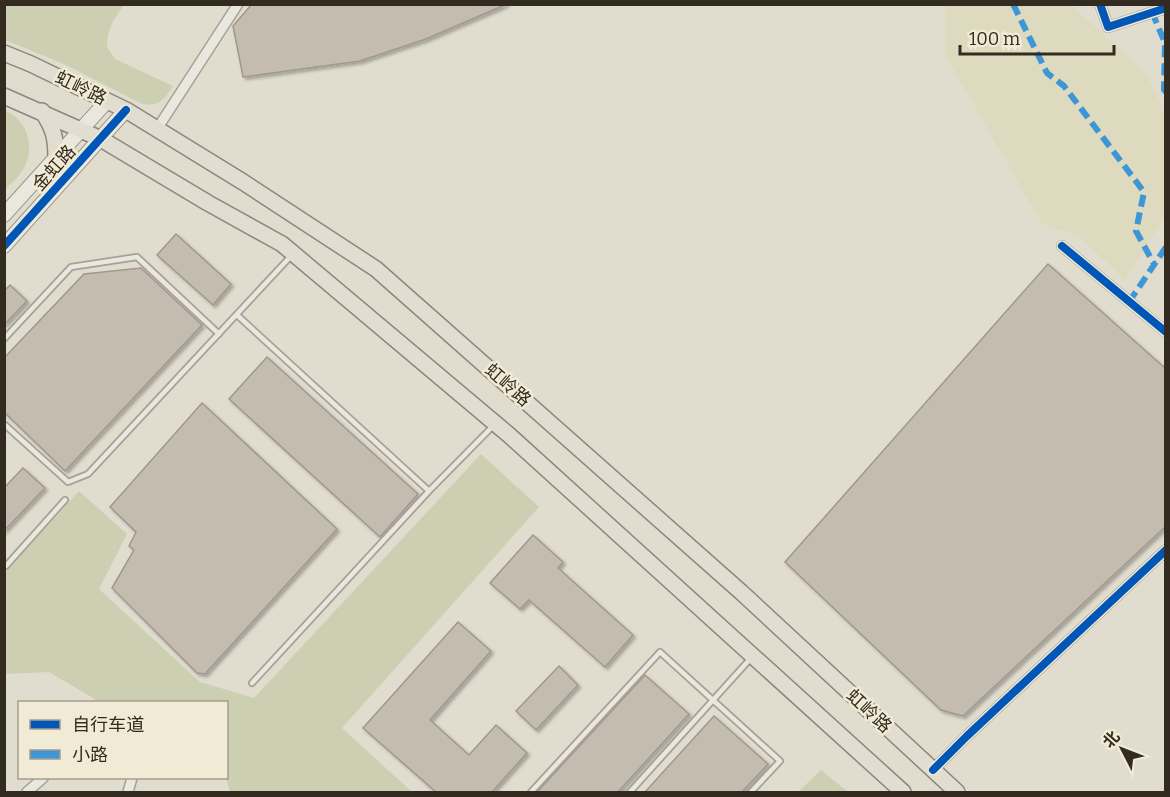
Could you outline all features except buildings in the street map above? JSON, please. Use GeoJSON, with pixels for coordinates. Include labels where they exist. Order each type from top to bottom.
{"type":"FeatureCollection","features":[{"type":"Feature","properties":{"kind":"main road","name":"虹岭路"},"geometry":{"type":"LineString","coordinates":[[4,53],[126,110],[243,182],[376,269],[741,592],[957,792]]}},
{"type":"Feature","properties":{"kind":"main road","name":"虹岭路"},"geometry":{"type":"LineString","coordinates":[[4,96],[102,139],[208,203],[282,244],[496,423],[903,792]]}},
{"type":"Feature","properties":{"kind":"main road"},"geometry":{"type":"LineString","coordinates":[[42,111],[52,125],[56,140],[56,159]]}},
{"type":"Feature","properties":{"kind":"street"},"geometry":{"type":"LineString","coordinates":[[157,129],[238,4]]}},
{"type":"Feature","properties":{"kind":"street"},"geometry":{"type":"LineString","coordinates":[[1100,4],[1108,27],[1166,8]]}},
{"type":"Feature","properties":{"kind":"street","name":"金虹路"},"geometry":{"type":"LineString","coordinates":[[4,215],[107,101]]}},
{"type":"Feature","properties":{"kind":"street","name":"金虹路"},"geometry":{"type":"LineString","coordinates":[[4,246],[126,110]]}},
{"type":"Feature","properties":{"kind":"street"},"geometry":{"type":"LineString","coordinates":[[1062,246],[1166,332]]}},
{"type":"Feature","properties":{"kind":"street"},"geometry":{"type":"LineString","coordinates":[[933,770],[1166,550]]}},
{"type":"Feature","properties":{"kind":"street"},"geometry":{"type":"LineString","coordinates":[[27,792],[41,779]]}},
{"type":"Feature","properties":{"kind":"lane"},"geometry":{"type":"LineString","coordinates":[[4,424],[68,482],[88,474],[293,254]]}},
{"type":"Feature","properties":{"kind":"lane"},"geometry":{"type":"LineString","coordinates":[[4,339],[71,267],[138,257],[219,334]]}},
{"type":"Feature","properties":{"kind":"lane"},"geometry":{"type":"LineString","coordinates":[[237,315],[429,492]]}},
{"type":"Feature","properties":{"kind":"lane"},"geometry":{"type":"LineString","coordinates":[[252,683],[496,423]]}},
{"type":"Feature","properties":{"kind":"lane"},"geometry":{"type":"LineString","coordinates":[[4,565],[6,566],[65,500]]}},
{"type":"Feature","properties":{"kind":"lane"},"geometry":{"type":"LineString","coordinates":[[531,792],[660,652],[780,761],[751,792]]}},
{"type":"Feature","properties":{"kind":"lane"},"geometry":{"type":"LineString","coordinates":[[639,792],[632,790],[753,656]]}},
{"type":"Feature","properties":{"kind":"shaded area"},"geometry":{"type":"Polygon","coordinates":[[[946,5],[1071,5],[1145,72],[1165,112],[1165,216],[1125,280],[1079,236],[1042,224],[945,54],[946,5]]]}},
{"type":"Feature","properties":{"kind":"green space"},"geometry":{"type":"Polygon","coordinates":[[[4,5],[124,5],[113,21],[108,34],[107,47],[115,59],[173,86],[161,101],[148,105],[142,104],[64,64],[5,40],[4,5]]]}},
{"type":"Feature","properties":{"kind":"green space"},"geometry":{"type":"Polygon","coordinates":[[[5,111],[19,120],[24,127],[29,152],[22,171],[5,190],[5,111]]]}},
{"type":"Feature","properties":{"kind":"green space"},"geometry":{"type":"Polygon","coordinates":[[[481,454],[539,507],[342,728],[412,792],[230,792],[226,779],[228,701],[97,701],[49,672],[5,674],[5,573],[79,491],[127,534],[99,589],[200,682],[254,698],[481,454]]]}},
{"type":"Feature","properties":{"kind":"green space"},"geometry":{"type":"Polygon","coordinates":[[[821,770],[848,792],[798,792],[821,770]]]}},
{"type":"Feature","properties":{"kind":"marked path"},"geometry":{"type":"LineString","coordinates":[[1013,4],[1047,73],[1064,86],[1144,192],[1136,231],[1154,264]]}},
{"type":"Feature","properties":{"kind":"marked path"},"geometry":{"type":"LineString","coordinates":[[1152,12],[1165,43],[1164,90],[1166,92]]}},
{"type":"Feature","properties":{"kind":"marked path"},"geometry":{"type":"LineString","coordinates":[[1129,302],[1166,247]]}},
{"type":"Feature","properties":{"kind":"cycle path"},"geometry":{"type":"LineString","coordinates":[[1100,4],[1108,27],[1166,8]]}},
{"type":"Feature","properties":{"kind":"cycle path"},"geometry":{"type":"LineString","coordinates":[[4,246],[126,110]]}},
{"type":"Feature","properties":{"kind":"cycle path"},"geometry":{"type":"LineString","coordinates":[[1062,246],[1166,332]]}},
{"type":"Feature","properties":{"kind":"cycle path"},"geometry":{"type":"LineString","coordinates":[[933,770],[1166,550]]}}]}
